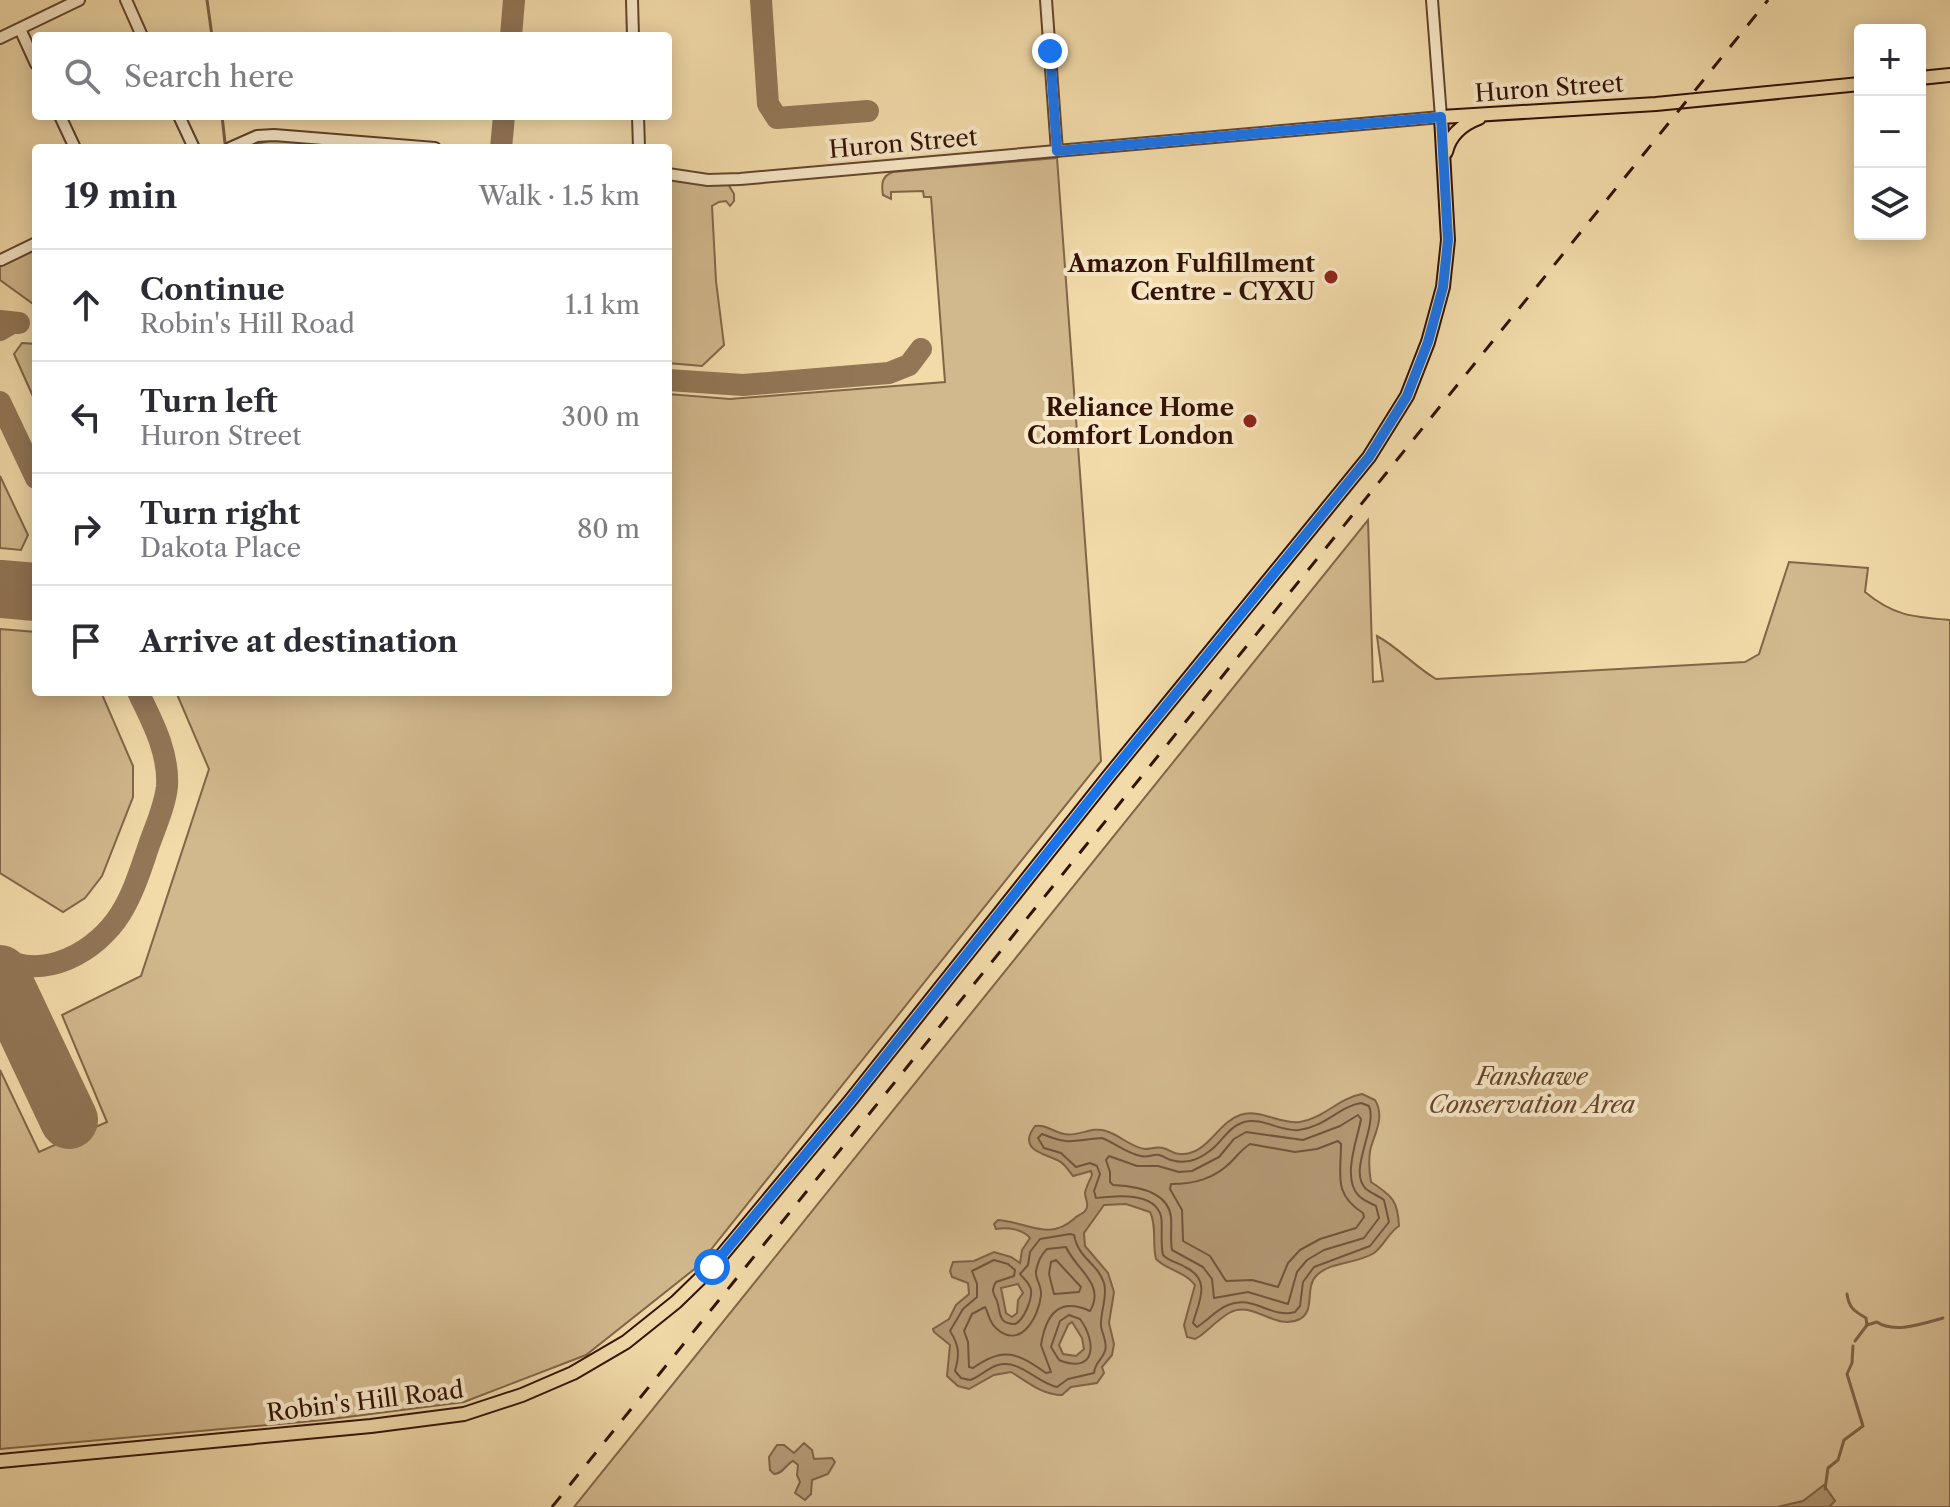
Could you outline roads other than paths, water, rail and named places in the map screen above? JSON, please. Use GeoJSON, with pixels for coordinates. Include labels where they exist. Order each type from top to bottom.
{"type":"FeatureCollection","features":[{"type":"Feature","properties":{"kind":"main road"},"geometry":{"type":"LineString","coordinates":[[1926,77],[1950,75]]}},
{"type":"Feature","properties":{"kind":"main road","name":"Huron Street"},"geometry":{"type":"LineString","coordinates":[[1441,117],[1656,104],[1854,85]]}},
{"type":"Feature","properties":{"kind":"main road"},"geometry":{"type":"LineString","coordinates":[[1443,163],[1448,143],[1456,132],[1470,121],[1487,114]]}},
{"type":"Feature","properties":{"kind":"main road","name":"Robin's Hill Road"},"geometry":{"type":"LineString","coordinates":[[0,1461],[371,1426],[464,1414],[522,1395],[573,1373],[626,1342],[676,1302],[712,1267],[850,1101],[1108,777],[1369,457],[1407,396],[1428,342],[1443,287],[1448,240],[1441,117]]}},
{"type":"Feature","properties":{"kind":"street"},"geometry":{"type":"LineString","coordinates":[[0,38],[79,0]]}},
{"type":"Feature","properties":{"kind":"street"},"geometry":{"type":"LineString","coordinates":[[126,0],[140,32]]}},
{"type":"Feature","properties":{"kind":"street"},"geometry":{"type":"LineString","coordinates":[[632,0],[633,32]]}},
{"type":"Feature","properties":{"kind":"street"},"geometry":{"type":"LineString","coordinates":[[1046,0],[1057,151]]}},
{"type":"Feature","properties":{"kind":"street","name":"Robin's Hill Road"},"geometry":{"type":"LineString","coordinates":[[1432,0],[1441,117]]}},
{"type":"Feature","properties":{"kind":"street"},"geometry":{"type":"LineString","coordinates":[[20,29],[32,55]]}},
{"type":"Feature","properties":{"kind":"street","name":"Huron Street"},"geometry":{"type":"LineString","coordinates":[[672,175],[708,180],[740,179],[1441,117]]}},
{"type":"Feature","properties":{"kind":"street"},"geometry":{"type":"LineString","coordinates":[[62,120],[73,144]]}},
{"type":"Feature","properties":{"kind":"street"},"geometry":{"type":"LineString","coordinates":[[181,120],[192,144]]}},
{"type":"Feature","properties":{"kind":"street"},"geometry":{"type":"LineString","coordinates":[[638,120],[639,144]]}},
{"type":"Feature","properties":{"kind":"street"},"geometry":{"type":"LineString","coordinates":[[239,144],[257,136],[274,135],[385,144]]}},
{"type":"Feature","properties":{"kind":"street"},"geometry":{"type":"LineString","coordinates":[[1,260],[32,245]]}},
{"type":"Feature","properties":{"kind":"water"},"geometry":{"type":"Polygon","coordinates":[[[1362,1094],[1375,1100],[1378,1106],[1379,1122],[1369,1158],[1371,1182],[1392,1199],[1399,1226],[1374,1253],[1330,1267],[1317,1275],[1311,1286],[1308,1310],[1300,1319],[1282,1322],[1256,1312],[1238,1310],[1225,1315],[1195,1339],[1187,1337],[1184,1325],[1195,1285],[1156,1259],[1150,1212],[1126,1204],[1104,1205],[1084,1233],[1085,1246],[1108,1273],[1114,1292],[1109,1323],[1114,1344],[1112,1355],[1102,1367],[1104,1373],[1097,1383],[1071,1387],[1062,1395],[1042,1390],[1011,1372],[994,1375],[969,1389],[958,1386],[947,1376],[950,1345],[933,1329],[949,1319],[956,1305],[969,1294],[968,1283],[952,1277],[953,1262],[974,1261],[994,1252],[1020,1263],[1022,1250],[1030,1238],[1014,1229],[996,1229],[994,1224],[998,1220],[1038,1229],[1056,1229],[1086,1209],[1085,1193],[1091,1171],[1073,1176],[1061,1162],[1035,1150],[1029,1141],[1035,1126],[1069,1135],[1101,1130],[1140,1148],[1161,1147],[1178,1154],[1189,1153],[1205,1145],[1240,1115],[1248,1113],[1300,1122],[1362,1094]],[[1018,1284],[1001,1288],[1006,1313],[1012,1317],[1017,1313],[1018,1300],[1023,1293],[1018,1284]],[[1072,1322],[1059,1345],[1063,1354],[1076,1356],[1084,1349],[1082,1338],[1072,1322]]]}},
{"type":"Feature","properties":{"kind":"water"},"geometry":{"type":"Polygon","coordinates":[[[804,1443],[812,1450],[814,1459],[832,1458],[835,1462],[828,1474],[812,1480],[811,1494],[805,1500],[795,1493],[800,1482],[798,1465],[793,1461],[774,1474],[770,1470],[769,1457],[777,1445],[784,1445],[794,1453],[804,1443]]]}},
{"type":"Feature","properties":{"kind":"water"},"geometry":{"type":"Polygon","coordinates":[[[1824,1485],[1835,1501],[1829,1507],[1777,1507],[1803,1501],[1824,1485]]]}},
{"type":"Feature","properties":{"kind":"waterway"},"geometry":{"type":"LineString","coordinates":[[207,0],[211,32]]}},
{"type":"Feature","properties":{"kind":"waterway"},"geometry":{"type":"LineString","coordinates":[[222,120],[225,143]]}},
{"type":"Feature","properties":{"kind":"waterway"},"geometry":{"type":"LineString","coordinates":[[1847,1294],[1851,1306],[1866,1318],[1867,1325]]}},
{"type":"Feature","properties":{"kind":"waterway"},"geometry":{"type":"LineString","coordinates":[[1855,1341],[1867,1325],[1877,1322],[1901,1327],[1943,1318]]}},
{"type":"Feature","properties":{"kind":"waterway"},"geometry":{"type":"LineString","coordinates":[[1825,1489],[1828,1468],[1838,1460],[1844,1440],[1863,1426],[1847,1374],[1852,1363],[1853,1346]]}},
{"type":"Feature","properties":{"kind":"railway"},"geometry":{"type":"LineString","coordinates":[[552,1507],[1768,0]]}},
{"type":"Feature","properties":{"kind":"place","name":"Amazon Fulfillment Centre - CYXU"},"geometry":{"type":"Point","coordinates":[1331,277]}},
{"type":"Feature","properties":{"kind":"place","name":"Reliance Home Comfort London"},"geometry":{"type":"Point","coordinates":[1250,421]}},
{"type":"Feature","properties":{"kind":"park label","name":"Fanshawe Conservation Area"},"geometry":{"type":"Point","coordinates":[1532,1090]}}]}
